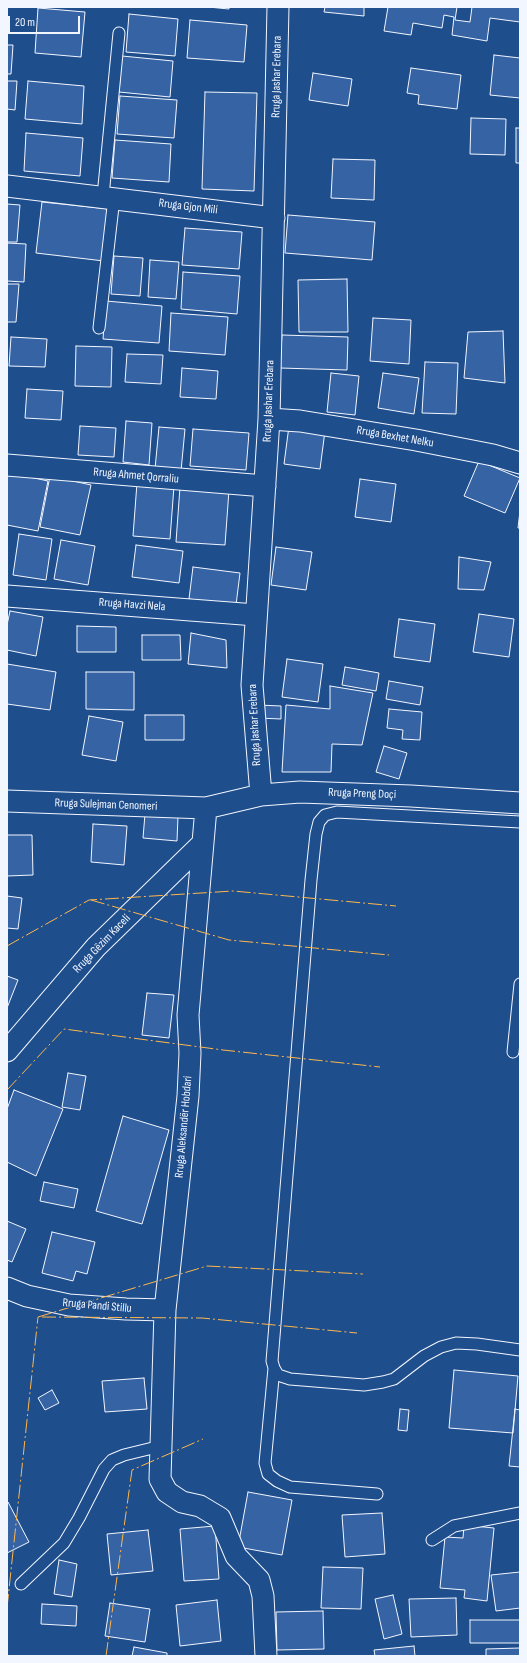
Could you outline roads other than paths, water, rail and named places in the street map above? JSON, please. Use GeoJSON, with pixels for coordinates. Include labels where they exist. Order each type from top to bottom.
{"type":"FeatureCollection","features":[{"type":"Feature","properties":{"kind":"street","name":"Rruga Jashar Erebara"},"geometry":{"type":"LineString","coordinates":[[261,795],[252,685],[268,419],[278,7]]}},
{"type":"Feature","properties":{"kind":"street","name":"Rruga Gjon Mili"},"geometry":{"type":"LineString","coordinates":[[7,186],[274,218]]}},
{"type":"Feature","properties":{"kind":"street","name":"Rruga Bexhet Nelku"},"geometry":{"type":"LineString","coordinates":[[268,419],[300,421],[416,440],[493,455],[520,463]]}},
{"type":"Feature","properties":{"kind":"street","name":"Rruga Ahmet Qorraliu"},"geometry":{"type":"LineString","coordinates":[[7,465],[265,486]]}},
{"type":"Feature","properties":{"kind":"street","name":"Rruga Havzi Nela"},"geometry":{"type":"LineString","coordinates":[[7,596],[256,615]]}},
{"type":"Feature","properties":{"kind":"street","name":"Rruga Preng Doçi"},"geometry":{"type":"LineString","coordinates":[[206,808],[261,795],[300,792],[520,803]]}},
{"type":"Feature","properties":{"kind":"street","name":"Rruga Sulejman Cenomeri"},"geometry":{"type":"LineString","coordinates":[[7,801],[206,808]]}},
{"type":"Feature","properties":{"kind":"street","name":"Rruga Aleksandër Hobdari"},"geometry":{"type":"LineString","coordinates":[[206,808],[188,1015],[190,1053],[188,1096],[165,1310],[160,1479],[167,1492],[182,1502],[200,1506],[220,1518],[236,1556],[259,1580],[263,1596],[266,1656]]}},
{"type":"Feature","properties":{"kind":"street","name":"Rruga Gëzim Kaceli"},"geometry":{"type":"LineString","coordinates":[[7,1050],[96,947],[203,843]]}},
{"type":"Feature","properties":{"kind":"street","name":"Rruga Pandi Stillu"},"geometry":{"type":"LineString","coordinates":[[7,1288],[27,1296],[69,1306],[165,1310]]}},
{"type":"Feature","properties":{"kind":"lane"},"geometry":{"type":"LineString","coordinates":[[99,328],[119,33]]}},
{"type":"Feature","properties":{"kind":"lane"},"geometry":{"type":"LineString","coordinates":[[520,822],[337,812],[326,815],[319,822],[310,880],[272,1361],[278,1375],[290,1379],[364,1385],[383,1382],[394,1378],[424,1356],[441,1347],[456,1343],[478,1344],[520,1350]]}},
{"type":"Feature","properties":{"kind":"lane"},"geometry":{"type":"LineString","coordinates":[[513,1052],[520,984]]}},
{"type":"Feature","properties":{"kind":"lane"},"geometry":{"type":"LineString","coordinates":[[274,1368],[265,1463],[268,1474],[277,1481],[290,1487],[377,1494]]}},
{"type":"Feature","properties":{"kind":"lane"},"geometry":{"type":"LineString","coordinates":[[21,1584],[64,1543],[79,1518],[104,1469],[112,1460],[124,1455],[161,1446]]}},
{"type":"Feature","properties":{"kind":"lane"},"geometry":{"type":"LineString","coordinates":[[432,1540],[454,1526],[520,1513]]}}]}
